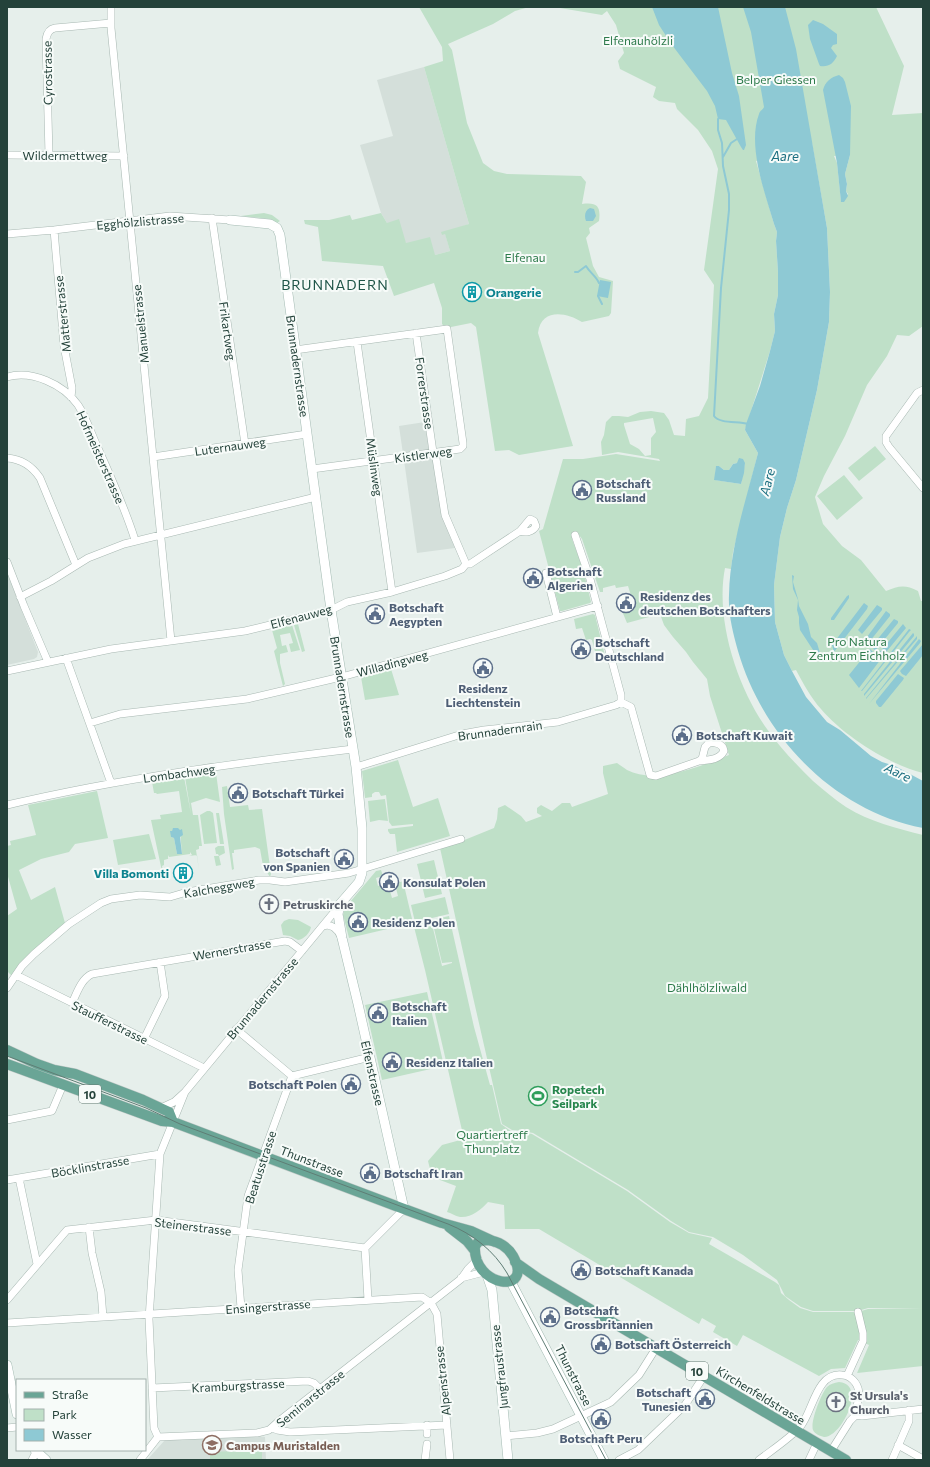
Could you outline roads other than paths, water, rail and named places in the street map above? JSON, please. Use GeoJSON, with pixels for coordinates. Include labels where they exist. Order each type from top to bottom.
{"type":"FeatureCollection","features":[{"type":"Feature","properties":{"kind":"main road","name":"Thunstrasse"},"geometry":{"type":"LineString","coordinates":[[7,1050],[37,1064],[54,1070],[75,1074],[144,1100],[169,1112],[173,1122]]}},
{"type":"Feature","properties":{"kind":"main road","name":"Thunstrasse"},"geometry":{"type":"LineString","coordinates":[[7,1064],[162,1121],[173,1122],[442,1223],[471,1231],[496,1242]]}},
{"type":"Feature","properties":{"kind":"main road","name":"Thunstrasse"},"geometry":{"type":"LineString","coordinates":[[442,1223],[467,1241],[477,1255]]}},
{"type":"Feature","properties":{"kind":"main road"},"geometry":{"type":"LineString","coordinates":[[486,1240],[496,1242],[510,1252],[515,1262],[514,1278],[504,1283],[486,1273],[477,1255],[476,1246],[479,1241],[486,1240]]}},
{"type":"Feature","properties":{"kind":"main road","name":"Kirchenfeldstrasse"},"geometry":{"type":"LineString","coordinates":[[515,1262],[539,1279],[846,1460]]}},
{"type":"Feature","properties":{"kind":"main road","name":"Kirchenfeldstrasse"},"geometry":{"type":"LineString","coordinates":[[514,1278],[539,1279]]}},
{"type":"Feature","properties":{"kind":"street","name":"Manuelstrasse"},"geometry":{"type":"LineString","coordinates":[[111,7],[111,22],[171,641]]}},
{"type":"Feature","properties":{"kind":"street","name":"Cyrostrasse"},"geometry":{"type":"LineString","coordinates":[[49,155],[46,34],[51,29],[55,28],[111,22]]}},
{"type":"Feature","properties":{"kind":"street","name":"Wildermettweg"},"geometry":{"type":"LineString","coordinates":[[7,155],[124,156]]}},
{"type":"Feature","properties":{"kind":"street","name":"Egghölzlistrasse"},"geometry":{"type":"LineString","coordinates":[[7,234],[170,216],[212,218],[273,225]]}},
{"type":"Feature","properties":{"kind":"street","name":"Frikartweg"},"geometry":{"type":"LineString","coordinates":[[212,218],[245,444]]}},
{"type":"Feature","properties":{"kind":"street","name":"Brunnadernstrasse"},"geometry":{"type":"LineString","coordinates":[[161,1108],[174,1102],[185,1092],[359,882],[363,869],[362,828],[356,767],[331,610],[280,235],[273,225]]}},
{"type":"Feature","properties":{"kind":"street","name":"Matterstrasse"},"geometry":{"type":"LineString","coordinates":[[54,230],[64,346],[72,388],[71,397]]}},
{"type":"Feature","properties":{"kind":"street","name":"Kistlerweg"},"geometry":{"type":"LineString","coordinates":[[312,469],[460,449],[463,446],[464,444],[447,329],[416,333]]}},
{"type":"Feature","properties":{"kind":"street"},"geometry":{"type":"LineString","coordinates":[[296,350],[416,333]]}},
{"type":"Feature","properties":{"kind":"street","name":"Forrerstrasse"},"geometry":{"type":"LineString","coordinates":[[416,333],[445,515],[466,564]]}},
{"type":"Feature","properties":{"kind":"street","name":"Müslinweg"},"geometry":{"type":"LineString","coordinates":[[357,342],[392,592]]}},
{"type":"Feature","properties":{"kind":"street","name":"Hofmeisterstrasse"},"geometry":{"type":"LineString","coordinates":[[7,377],[28,376],[38,378],[54,385],[71,397],[78,405],[122,503],[135,540]]}},
{"type":"Feature","properties":{"kind":"street"},"geometry":{"type":"LineString","coordinates":[[923,390],[917,393],[886,436],[886,442],[923,488]]}},
{"type":"Feature","properties":{"kind":"street","name":"Luternauweg"},"geometry":{"type":"LineString","coordinates":[[153,457],[307,434]]}},
{"type":"Feature","properties":{"kind":"street"},"geometry":{"type":"LineString","coordinates":[[7,458],[26,464],[33,469],[40,478],[76,566]]}},
{"type":"Feature","properties":{"kind":"street"},"geometry":{"type":"LineString","coordinates":[[20,597],[52,581],[104,551],[135,540],[160,536],[316,497]]}},
{"type":"Feature","properties":{"kind":"street","name":"Elfenauweg"},"geometry":{"type":"LineString","coordinates":[[7,671],[112,649],[236,633],[331,610],[347,602],[392,592],[445,576],[462,569],[466,564],[470,564],[520,531]]}},
{"type":"Feature","properties":{"kind":"street"},"geometry":{"type":"LineString","coordinates":[[575,536],[586,564],[598,606],[621,702],[631,707],[650,775],[656,776],[699,761]]}},
{"type":"Feature","properties":{"kind":"street"},"geometry":{"type":"LineString","coordinates":[[7,562],[20,597],[48,662]]}},
{"type":"Feature","properties":{"kind":"street"},"geometry":{"type":"LineString","coordinates":[[546,573],[558,617]]}},
{"type":"Feature","properties":{"kind":"street","name":"Willadingweg"},"geometry":{"type":"LineString","coordinates":[[90,723],[120,714],[244,700],[341,677],[598,606]]}},
{"type":"Feature","properties":{"kind":"street"},"geometry":{"type":"LineString","coordinates":[[66,658],[110,783]]}},
{"type":"Feature","properties":{"kind":"street","name":"Brunnadernrain"},"geometry":{"type":"LineString","coordinates":[[356,767],[462,734],[484,730],[558,722],[616,705],[621,702]]}},
{"type":"Feature","properties":{"kind":"street","name":"Lombachweg"},"geometry":{"type":"LineString","coordinates":[[7,805],[110,783],[264,760],[353,749]]}},
{"type":"Feature","properties":{"kind":"street","name":"Kalcheggweg"},"geometry":{"type":"LineString","coordinates":[[7,988],[22,966],[69,924],[101,903],[140,895],[170,897],[192,891],[269,880],[284,882],[349,873],[461,839]]}},
{"type":"Feature","properties":{"kind":"street","name":"Elfenstrasse"},"geometry":{"type":"LineString","coordinates":[[340,904],[338,914],[342,938],[404,1209]]}},
{"type":"Feature","properties":{"kind":"street"},"geometry":{"type":"LineString","coordinates":[[323,926],[327,925],[338,930],[342,938]]}},
{"type":"Feature","properties":{"kind":"street","name":"Wernerstrasse"},"geometry":{"type":"LineString","coordinates":[[72,1003],[82,983],[90,974],[285,941],[290,942],[302,951]]}},
{"type":"Feature","properties":{"kind":"street"},"geometry":{"type":"LineString","coordinates":[[144,1039],[164,996],[160,962]]}},
{"type":"Feature","properties":{"kind":"street","name":"Staufferstrasse"},"geometry":{"type":"LineString","coordinates":[[16,975],[204,1068]]}},
{"type":"Feature","properties":{"kind":"street"},"geometry":{"type":"LineString","coordinates":[[236,1029],[292,1076],[370,1057]]}},
{"type":"Feature","properties":{"kind":"street","name":"Beatusstrasse"},"geometry":{"type":"LineString","coordinates":[[241,1308],[238,1270],[248,1196],[292,1076]]}},
{"type":"Feature","properties":{"kind":"street"},"geometry":{"type":"LineString","coordinates":[[7,1120],[52,1111],[63,1084]]}},
{"type":"Feature","properties":{"kind":"street","name":"Brunnadernstrasse"},"geometry":{"type":"LineString","coordinates":[[158,1437],[154,1428],[149,1314],[160,1154],[185,1092]]}},
{"type":"Feature","properties":{"kind":"street","name":"Böcklinstrasse"},"geometry":{"type":"LineString","coordinates":[[7,1180],[160,1154]]}},
{"type":"Feature","properties":{"kind":"street"},"geometry":{"type":"LineString","coordinates":[[19,1178],[37,1264]]}},
{"type":"Feature","properties":{"kind":"street"},"geometry":{"type":"LineString","coordinates":[[368,1300],[364,1248],[404,1209]]}},
{"type":"Feature","properties":{"kind":"street","name":"Steinerstrasse"},"geometry":{"type":"LineString","coordinates":[[7,1300],[65,1231],[90,1227],[156,1220],[364,1248]]}},
{"type":"Feature","properties":{"kind":"street"},"geometry":{"type":"LineString","coordinates":[[90,1227],[92,1253],[101,1292],[103,1316]]}},
{"type":"Feature","properties":{"kind":"street","name":"Seminarstrasse"},"geometry":{"type":"LineString","coordinates":[[158,1437],[262,1432],[273,1428],[279,1421],[321,1390],[461,1278],[477,1255]]}},
{"type":"Feature","properties":{"kind":"street","name":"Seminarstrasse"},"geometry":{"type":"LineString","coordinates":[[461,1278],[486,1273]]}},
{"type":"Feature","properties":{"kind":"street","name":"Jungfraustrasse"},"geometry":{"type":"LineString","coordinates":[[486,1273],[492,1290],[508,1460]]}},
{"type":"Feature","properties":{"kind":"street","name":"Thunstrasse"},"geometry":{"type":"LineString","coordinates":[[514,1278],[604,1460]]}},
{"type":"Feature","properties":{"kind":"street","name":"Ensingerstrasse"},"geometry":{"type":"LineString","coordinates":[[7,1323],[420,1297],[426,1298],[431,1303]]}},
{"type":"Feature","properties":{"kind":"street","name":"Alpenstrasse"},"geometry":{"type":"LineString","coordinates":[[431,1303],[436,1314],[450,1460]]}},
{"type":"Feature","properties":{"kind":"street"},"geometry":{"type":"LineString","coordinates":[[847,1376],[863,1341],[858,1312]]}},
{"type":"Feature","properties":{"kind":"street"},"geometry":{"type":"LineString","coordinates":[[506,1436],[539,1433],[555,1428],[614,1400],[639,1375],[656,1348]]}},
{"type":"Feature","properties":{"kind":"street"},"geometry":{"type":"LineString","coordinates":[[7,1365],[16,1409]]}},
{"type":"Feature","properties":{"kind":"street"},"geometry":{"type":"LineString","coordinates":[[759,1460],[796,1430],[804,1421],[822,1383],[835,1375],[847,1376],[855,1382],[859,1391],[854,1417],[831,1451]]}},
{"type":"Feature","properties":{"kind":"street"},"geometry":{"type":"LineString","coordinates":[[619,1460],[638,1450],[685,1405],[704,1376]]}},
{"type":"Feature","properties":{"kind":"street","name":"Kramburgstrasse"},"geometry":{"type":"LineString","coordinates":[[152,1388],[308,1381],[321,1390]]}},
{"type":"Feature","properties":{"kind":"street"},"geometry":{"type":"LineString","coordinates":[[854,1417],[923,1409]]}},
{"type":"Feature","properties":{"kind":"street"},"geometry":{"type":"LineString","coordinates":[[892,1460],[908,1421],[909,1410]]}},
{"type":"Feature","properties":{"kind":"street"},"geometry":{"type":"LineString","coordinates":[[273,1428],[290,1432],[446,1425]]}},
{"type":"Feature","properties":{"kind":"street"},"geometry":{"type":"LineString","coordinates":[[427,1426],[427,1434]]}},
{"type":"Feature","properties":{"kind":"street"},"geometry":{"type":"LineString","coordinates":[[140,1460],[158,1437]]}},
{"type":"Feature","properties":{"kind":"street"},"geometry":{"type":"LineString","coordinates":[[809,1460],[817,1443]]}},
{"type":"Feature","properties":{"kind":"street"},"geometry":{"type":"LineString","coordinates":[[425,1460],[427,1444]]}},
{"type":"Feature","properties":{"kind":"street"},"geometry":{"type":"LineString","coordinates":[[898,1444],[923,1459]]}},
{"type":"Feature","properties":{"kind":"street"},"geometry":{"type":"LineString","coordinates":[[34,1454],[46,1460]]}},
{"type":"Feature","properties":{"kind":"water"},"geometry":{"type":"Polygon","coordinates":[[[652,7],[718,7],[732,73],[739,96],[746,145],[744,150],[726,120],[718,119],[715,106],[707,91],[672,45],[659,25],[652,7]]]}},
{"type":"Feature","properties":{"kind":"water","name":"Aare"},"geometry":{"type":"Polygon","coordinates":[[[743,7],[785,7],[796,49],[827,228],[830,292],[829,322],[817,390],[796,480],[780,537],[774,585],[775,622],[784,655],[792,671],[806,697],[827,722],[840,730],[871,756],[882,762],[895,766],[923,781],[923,828],[891,819],[860,805],[832,787],[806,765],[784,740],[765,713],[749,683],[738,651],[733,630],[729,602],[732,559],[739,524],[758,453],[745,430],[760,386],[775,331],[774,314],[778,295],[777,232],[762,184],[756,155],[756,127],[759,114],[764,107],[751,32],[743,7]]]}},
{"type":"Feature","properties":{"kind":"water"},"geometry":{"type":"Polygon","coordinates":[[[813,20],[823,24],[837,34],[837,44],[833,45],[831,48],[837,56],[832,63],[826,66],[820,66],[810,39],[808,25],[813,20]]]}},
{"type":"Feature","properties":{"kind":"water"},"geometry":{"type":"Polygon","coordinates":[[[839,75],[845,82],[851,106],[850,155],[845,174],[847,184],[846,191],[848,196],[844,202],[841,202],[837,163],[823,90],[829,80],[839,75]]]}},
{"type":"Feature","properties":{"kind":"water"},"geometry":{"type":"Polygon","coordinates":[[[590,208],[594,209],[596,216],[593,221],[586,221],[585,213],[590,208]]]}},
{"type":"Feature","properties":{"kind":"water"},"geometry":{"type":"Polygon","coordinates":[[[600,280],[611,282],[608,298],[597,296],[600,280]]]}},
{"type":"Feature","properties":{"kind":"water"},"geometry":{"type":"Polygon","coordinates":[[[739,458],[743,459],[745,463],[741,484],[714,480],[716,466],[719,466],[724,470],[729,470],[733,464],[737,463],[739,458]]]}},
{"type":"Feature","properties":{"kind":"water"},"geometry":{"type":"Polygon","coordinates":[[[792,575],[794,576],[793,582],[798,599],[799,606],[808,624],[811,637],[817,643],[824,662],[817,656],[800,630],[797,610],[798,600],[793,589],[792,575]]]}},
{"type":"Feature","properties":{"kind":"water"},"geometry":{"type":"Polygon","coordinates":[[[849,595],[849,598],[834,620],[831,620],[831,618],[849,595]]]}},
{"type":"Feature","properties":{"kind":"water"},"geometry":{"type":"Polygon","coordinates":[[[864,603],[868,606],[867,609],[834,652],[832,645],[864,603]]]}},
{"type":"Feature","properties":{"kind":"water"},"geometry":{"type":"Polygon","coordinates":[[[877,605],[882,608],[882,610],[862,634],[858,630],[877,605]]]}},
{"type":"Feature","properties":{"kind":"water"},"geometry":{"type":"Polygon","coordinates":[[[886,611],[890,614],[890,616],[870,641],[867,637],[886,611]]]}},
{"type":"Feature","properties":{"kind":"water"},"geometry":{"type":"Polygon","coordinates":[[[894,619],[898,621],[898,623],[875,651],[872,646],[894,619]]]}},
{"type":"Feature","properties":{"kind":"water"},"geometry":{"type":"Polygon","coordinates":[[[903,624],[906,628],[882,657],[879,653],[903,624]]]}},
{"type":"Feature","properties":{"kind":"water"},"geometry":{"type":"Polygon","coordinates":[[[909,629],[911,630],[861,691],[909,629]]]}},
{"type":"Feature","properties":{"kind":"water"},"geometry":{"type":"Polygon","coordinates":[[[913,633],[914,636],[864,696],[864,694],[913,633]]]}},
{"type":"Feature","properties":{"kind":"water"},"geometry":{"type":"Polygon","coordinates":[[[917,636],[917,639],[866,699],[866,698],[917,636]]]}},
{"type":"Feature","properties":{"kind":"water"},"geometry":{"type":"Polygon","coordinates":[[[919,639],[921,641],[920,643],[869,704],[919,639]]]}},
{"type":"Feature","properties":{"kind":"water"},"geometry":{"type":"Polygon","coordinates":[[[923,644],[923,655],[906,676],[902,674],[900,671],[923,644]]]}},
{"type":"Feature","properties":{"kind":"water"},"geometry":{"type":"Polygon","coordinates":[[[870,649],[874,653],[871,658],[873,659],[877,655],[881,659],[859,688],[849,675],[870,649]]]}},
{"type":"Feature","properties":{"kind":"water"},"geometry":{"type":"Polygon","coordinates":[[[898,674],[904,678],[903,680],[881,707],[879,707],[876,701],[898,674]]]}},
{"type":"Feature","properties":{"kind":"water"},"geometry":{"type":"Polygon","coordinates":[[[173,828],[178,828],[180,830],[182,829],[183,835],[180,837],[182,854],[177,854],[174,838],[171,837],[170,831],[172,831],[173,828]]]}},
{"type":"Feature","properties":{"kind":"waterway"},"geometry":{"type":"LineString","coordinates":[[718,119],[718,130],[722,143],[723,166],[729,194],[729,210],[721,288],[714,416],[720,420],[748,424]]}},
{"type":"Feature","properties":{"kind":"waterway"},"geometry":{"type":"LineString","coordinates":[[723,157],[731,143],[737,139]]}},
{"type":"Feature","properties":{"kind":"waterway"},"geometry":{"type":"LineString","coordinates":[[575,272],[578,272],[586,266],[599,283]]}},
{"type":"Feature","properties":{"kind":"waterway"},"geometry":{"type":"LineString","coordinates":[[598,296],[602,304]]}},
{"type":"Feature","properties":{"kind":"tram line"},"geometry":{"type":"LineString","coordinates":[[7,1056],[146,1108],[180,1124],[448,1224],[474,1238],[496,1257],[507,1273],[606,1460]]}},
{"type":"Feature","properties":{"kind":"place","name":"Orangerie"},"geometry":{"type":"Point","coordinates":[472,292]}},
{"type":"Feature","properties":{"kind":"place","name":"Botschaft Russland"},"geometry":{"type":"Point","coordinates":[582,490]}},
{"type":"Feature","properties":{"kind":"place","name":"Botschaft Algerien"},"geometry":{"type":"Point","coordinates":[533,578]}},
{"type":"Feature","properties":{"kind":"place","name":"Residenz des deutschen Botschafters"},"geometry":{"type":"Point","coordinates":[626,603]}},
{"type":"Feature","properties":{"kind":"place","name":"Botschaft Aegypten"},"geometry":{"type":"Point","coordinates":[375,614]}},
{"type":"Feature","properties":{"kind":"place","name":"Botschaft Deutschland"},"geometry":{"type":"Point","coordinates":[581,649]}},
{"type":"Feature","properties":{"kind":"place","name":"Residenz Liechtenstein"},"geometry":{"type":"Point","coordinates":[483,668]}},
{"type":"Feature","properties":{"kind":"place","name":"Botschaft Kuwait"},"geometry":{"type":"Point","coordinates":[682,735]}},
{"type":"Feature","properties":{"kind":"place","name":"Botschaft Türkei"},"geometry":{"type":"Point","coordinates":[238,793]}},
{"type":"Feature","properties":{"kind":"place","name":"Botschaft von Spanien"},"geometry":{"type":"Point","coordinates":[344,859]}},
{"type":"Feature","properties":{"kind":"place","name":"Villa Bomonti"},"geometry":{"type":"Point","coordinates":[183,873]}},
{"type":"Feature","properties":{"kind":"place","name":"Konsulat Polen"},"geometry":{"type":"Point","coordinates":[389,882]}},
{"type":"Feature","properties":{"kind":"place","name":"Petruskirche"},"geometry":{"type":"Point","coordinates":[269,904]}},
{"type":"Feature","properties":{"kind":"place","name":"Residenz Polen"},"geometry":{"type":"Point","coordinates":[358,922]}},
{"type":"Feature","properties":{"kind":"place","name":"Botschaft Italien"},"geometry":{"type":"Point","coordinates":[378,1013]}},
{"type":"Feature","properties":{"kind":"place","name":"Residenz Italien"},"geometry":{"type":"Point","coordinates":[392,1062]}},
{"type":"Feature","properties":{"kind":"place","name":"Botschaft Polen"},"geometry":{"type":"Point","coordinates":[351,1084]}},
{"type":"Feature","properties":{"kind":"place","name":"Ropetech Seilpark"},"geometry":{"type":"Point","coordinates":[538,1096]}},
{"type":"Feature","properties":{"kind":"place","name":"Botschaft Iran"},"geometry":{"type":"Point","coordinates":[370,1173]}},
{"type":"Feature","properties":{"kind":"place","name":"Botschaft Kanada"},"geometry":{"type":"Point","coordinates":[581,1270]}},
{"type":"Feature","properties":{"kind":"place","name":"Botschaft Grossbritannien"},"geometry":{"type":"Point","coordinates":[550,1317]}},
{"type":"Feature","properties":{"kind":"place","name":"Botschaft Österreich"},"geometry":{"type":"Point","coordinates":[601,1344]}},
{"type":"Feature","properties":{"kind":"place","name":"Botschaft Tunesien"},"geometry":{"type":"Point","coordinates":[705,1399]}},
{"type":"Feature","properties":{"kind":"place","name":"St Ursula's Church"},"geometry":{"type":"Point","coordinates":[836,1402]}},
{"type":"Feature","properties":{"kind":"place","name":"Botschaft Peru"},"geometry":{"type":"Point","coordinates":[601,1419]}},
{"type":"Feature","properties":{"kind":"place","name":"Campus Muristalden"},"geometry":{"type":"Point","coordinates":[212,1445]}},
{"type":"Feature","properties":{"kind":"district","name":"BRUNNADERN"},"geometry":{"type":"Point","coordinates":[335,284]}},
{"type":"Feature","properties":{"kind":"park label","name":"Elfenauhölzli"},"geometry":{"type":"Point","coordinates":[638,40]}},
{"type":"Feature","properties":{"kind":"park label","name":"Belper Giessen"},"geometry":{"type":"Point","coordinates":[776,79]}},
{"type":"Feature","properties":{"kind":"park label","name":"Elfenau"},"geometry":{"type":"Point","coordinates":[525,257]}},
{"type":"Feature","properties":{"kind":"park label","name":"Pro Natura Zentrum Eichholz"},"geometry":{"type":"Point","coordinates":[857,648]}},
{"type":"Feature","properties":{"kind":"park label","name":"Dählhölzliwald"},"geometry":{"type":"Point","coordinates":[707,987]}},
{"type":"Feature","properties":{"kind":"park label","name":"Quartiertreff Thunplatz"},"geometry":{"type":"Point","coordinates":[492,1141]}}]}
